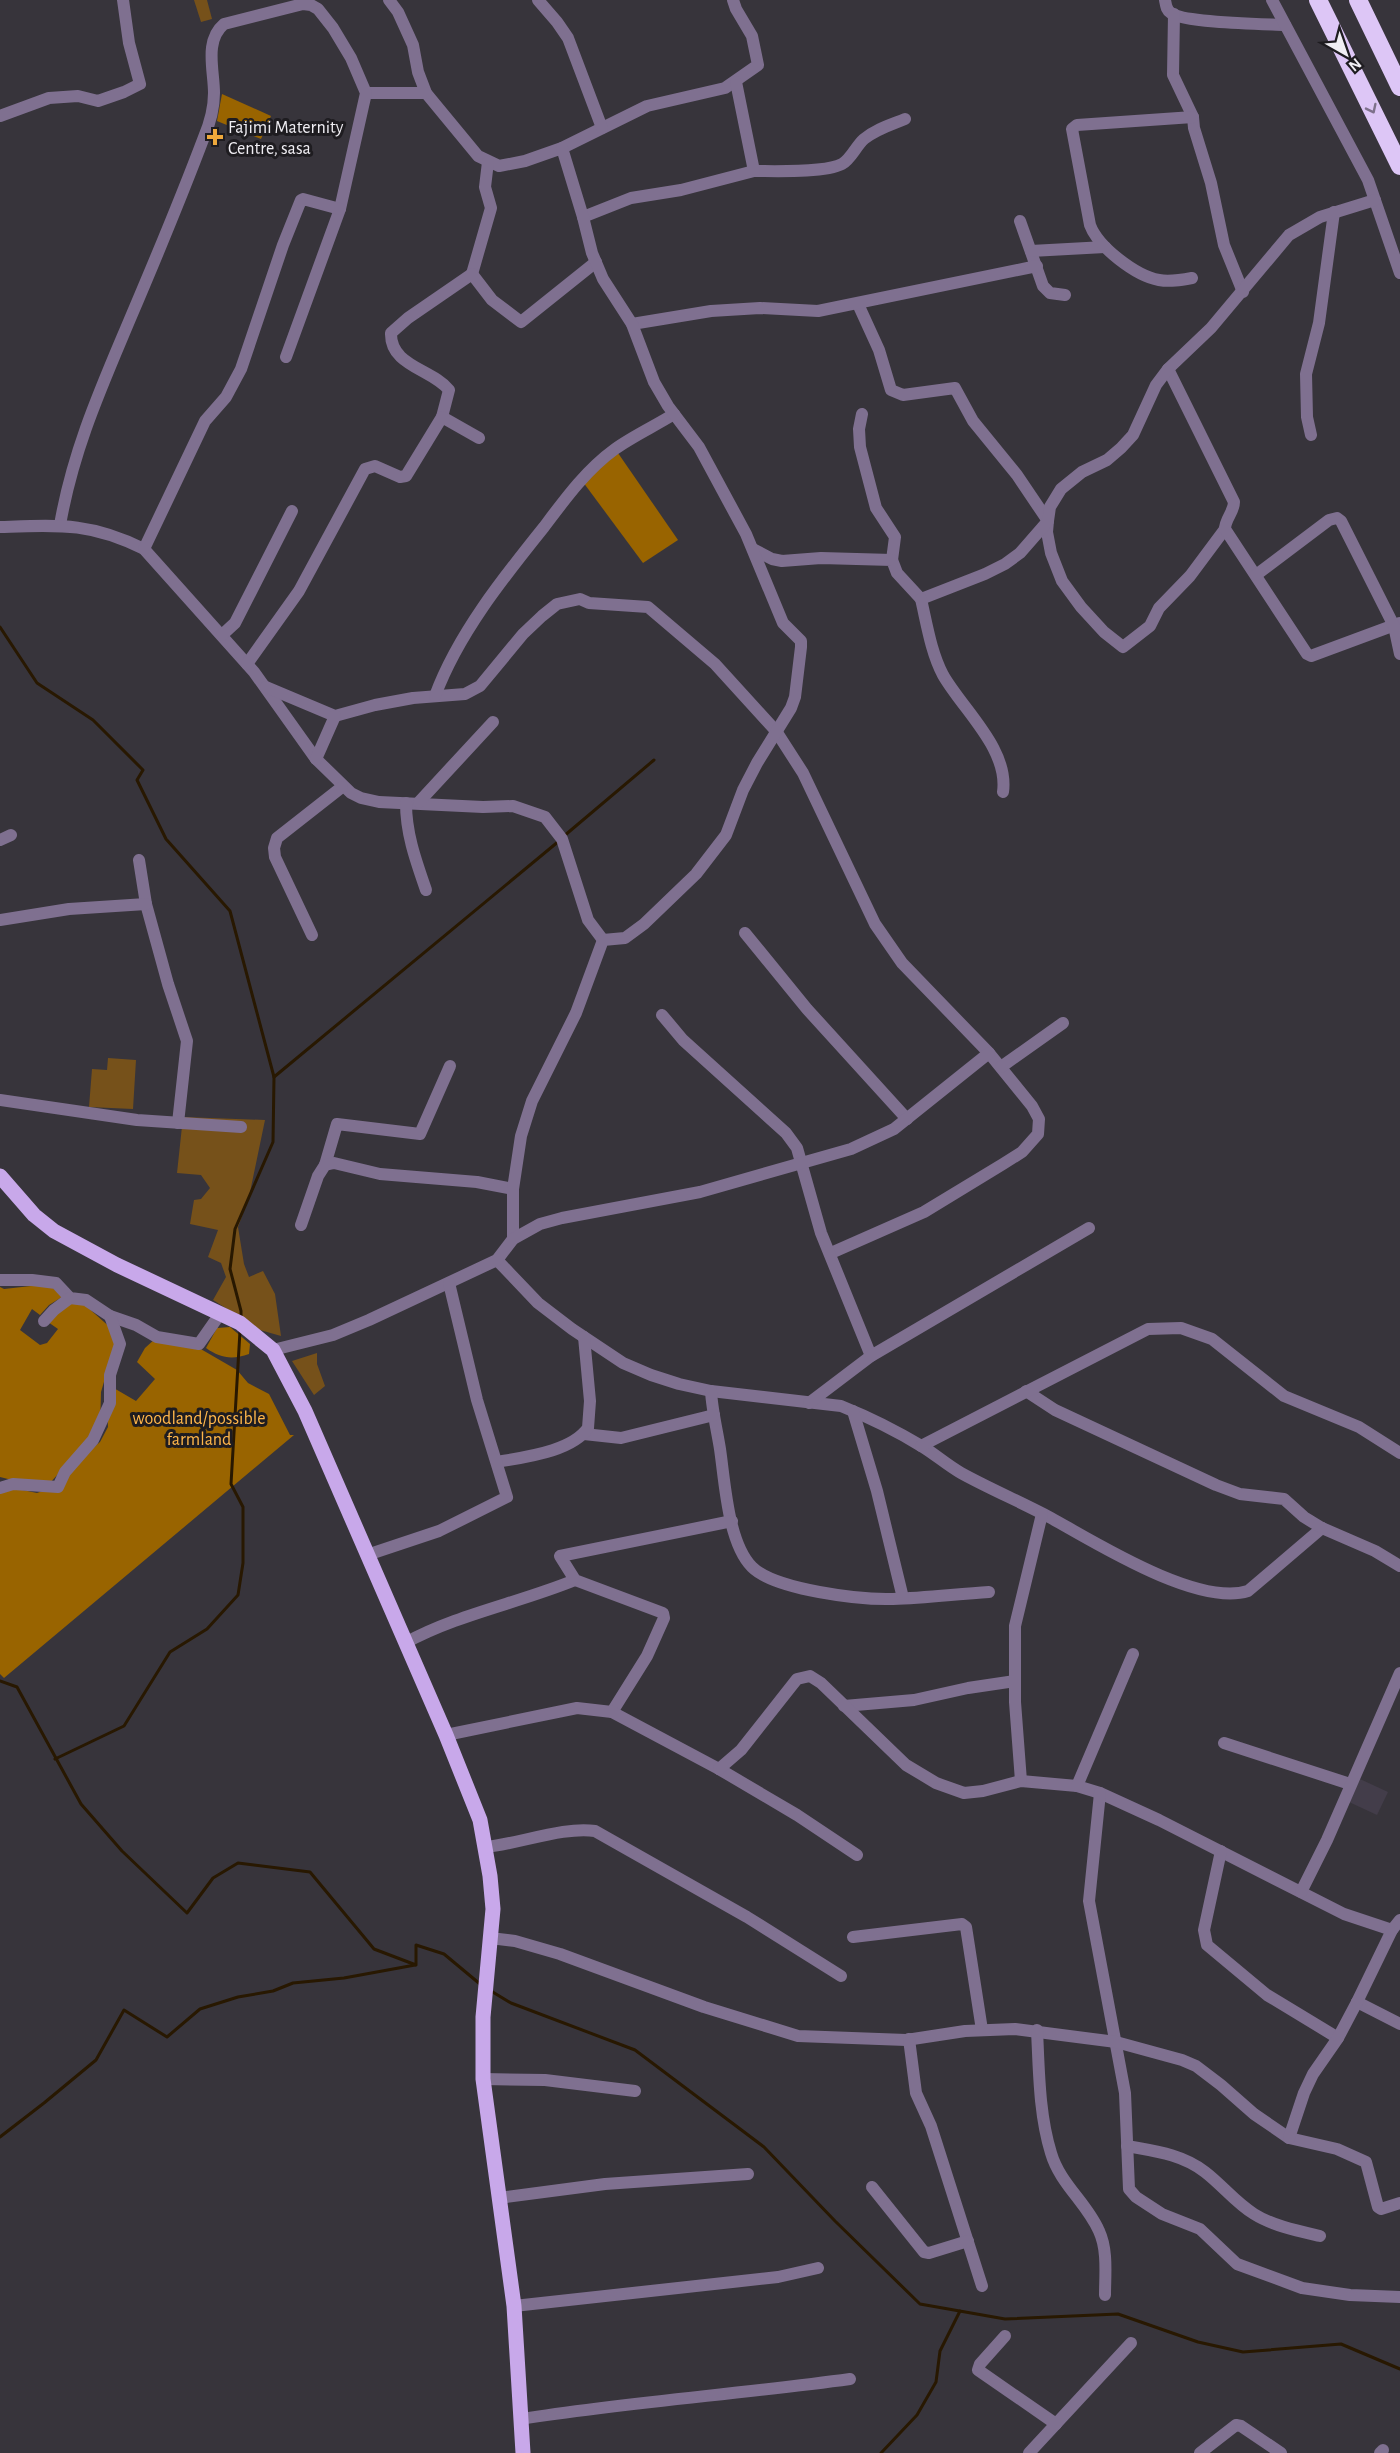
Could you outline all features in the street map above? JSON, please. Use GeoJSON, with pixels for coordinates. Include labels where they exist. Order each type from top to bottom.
{"type":"FeatureCollection","features":[{"type":"Feature","properties":{"kind":"highway"},"geometry":{"type":"LineString","coordinates":[[1318,0],[1400,166]]}},
{"type":"Feature","properties":{"kind":"highway"},"geometry":{"type":"LineString","coordinates":[[1358,0],[1399,85]]}},
{"type":"Feature","properties":{"kind":"main road"},"geometry":{"type":"LineString","coordinates":[[0,1176],[34,1215],[54,1231],[117,1265],[240,1323],[273,1350],[305,1411],[446,1735],[480,1820],[486,1847],[493,1909],[483,2017],[483,2079],[514,2306],[524,2453]]}},
{"type":"Feature","properties":{"kind":"street"},"geometry":{"type":"LineString","coordinates":[[0,116],[49,98],[78,96],[98,101],[140,84],[129,43],[123,0]]}},
{"type":"Feature","properties":{"kind":"street"},"geometry":{"type":"LineString","coordinates":[[389,0],[398,12],[413,45],[418,72],[426,93],[478,156],[499,166],[525,161],[562,148],[618,118],[647,106],[725,88],[736,82],[758,65],[752,36],[736,9],[734,0]]}},
{"type":"Feature","properties":{"kind":"street"},"geometry":{"type":"LineString","coordinates":[[538,0],[568,38],[602,128]]}},
{"type":"Feature","properties":{"kind":"street"},"geometry":{"type":"LineString","coordinates":[[1165,0],[1167,8],[1174,14],[1214,22],[1285,25]]}},
{"type":"Feature","properties":{"kind":"street"},"geometry":{"type":"LineString","coordinates":[[1272,0],[1368,180],[1400,273]]}},
{"type":"Feature","properties":{"kind":"street"},"geometry":{"type":"LineString","coordinates":[[60,525],[67,482],[89,416],[166,234],[211,119],[214,95],[212,52],[218,30],[224,24],[303,4],[318,9],[333,28],[351,58],[366,93],[340,209],[286,357]]}},
{"type":"Feature","properties":{"kind":"street"},"geometry":{"type":"LineString","coordinates":[[1174,14],[1173,75],[1193,117],[1194,128],[1211,183],[1224,245],[1243,292]]}},
{"type":"Feature","properties":{"kind":"street"},"geometry":{"type":"LineString","coordinates":[[736,82],[754,171]]}},
{"type":"Feature","properties":{"kind":"street"},"geometry":{"type":"LineString","coordinates":[[366,93],[426,93]]}},
{"type":"Feature","properties":{"kind":"street"},"geometry":{"type":"LineString","coordinates":[[1192,278],[1174,281],[1141,275],[1105,247],[1096,237],[1090,225],[1072,129],[1077,125],[1193,117]]}},
{"type":"Feature","properties":{"kind":"street"},"geometry":{"type":"LineString","coordinates":[[583,217],[631,198],[681,190],[754,171],[790,171],[838,166],[846,162],[853,150],[877,129],[905,118]]}},
{"type":"Feature","properties":{"kind":"street"},"geometry":{"type":"LineString","coordinates":[[562,148],[596,262],[612,295],[632,324],[654,382],[699,447],[752,548],[783,623],[801,641],[795,697],[743,790],[726,835],[696,874],[634,931],[625,938],[603,940]]}},
{"type":"Feature","properties":{"kind":"street"},"geometry":{"type":"LineString","coordinates":[[247,664],[299,591],[365,469],[375,466],[400,477],[406,476],[442,417],[449,390],[442,381],[407,363],[394,350],[390,333],[472,274],[490,208],[485,187],[488,162]]}},
{"type":"Feature","properties":{"kind":"street"},"geometry":{"type":"LineString","coordinates":[[144,549],[205,421],[226,397],[241,369],[283,245],[301,200],[340,209]]}},
{"type":"Feature","properties":{"kind":"street"},"geometry":{"type":"LineString","coordinates":[[1168,369],[1234,501],[1225,529],[1190,576],[1159,608],[1150,626],[1123,647],[1104,632],[1081,607],[1062,581],[1051,553],[1047,532],[1050,507],[1061,489],[1082,472],[1107,460],[1132,435],[1156,385],[1168,369],[1211,328],[1289,235],[1320,217],[1376,200]]}},
{"type":"Feature","properties":{"kind":"street"},"geometry":{"type":"LineString","coordinates":[[1311,435],[1306,417],[1306,374],[1319,323],[1334,212]]}},
{"type":"Feature","properties":{"kind":"street"},"geometry":{"type":"LineString","coordinates":[[1020,220],[1046,291],[1065,295]]}},
{"type":"Feature","properties":{"kind":"street"},"geometry":{"type":"LineString","coordinates":[[1031,251],[1105,247]]}},
{"type":"Feature","properties":{"kind":"street"},"geometry":{"type":"LineString","coordinates":[[472,274],[492,300],[521,322],[596,262]]}},
{"type":"Feature","properties":{"kind":"street"},"geometry":{"type":"LineString","coordinates":[[632,324],[711,311],[760,308],[818,311],[1037,266]]}},
{"type":"Feature","properties":{"kind":"street"},"geometry":{"type":"LineString","coordinates":[[858,304],[879,350],[891,390],[903,395],[955,388],[973,421],[1017,475],[1048,521]]}},
{"type":"Feature","properties":{"kind":"street"},"geometry":{"type":"LineString","coordinates":[[435,696],[471,626],[581,479],[614,450],[674,414]]}},
{"type":"Feature","properties":{"kind":"street"},"geometry":{"type":"LineString","coordinates":[[862,414],[859,429],[860,447],[876,508],[895,537],[892,560],[897,573],[921,599],[936,658],[960,701],[980,726],[991,745],[1004,773],[1003,792]]}},
{"type":"Feature","properties":{"kind":"street"},"geometry":{"type":"LineString","coordinates":[[442,417],[479,438]]}},
{"type":"Feature","properties":{"kind":"street"},"geometry":{"type":"LineString","coordinates":[[222,635],[234,623],[292,511]]}},
{"type":"Feature","properties":{"kind":"street"},"geometry":{"type":"LineString","coordinates":[[1256,575],[1329,520],[1337,518],[1341,520],[1397,625],[1400,654]]}},
{"type":"Feature","properties":{"kind":"street"},"geometry":{"type":"LineString","coordinates":[[921,599],[1005,564],[1020,553],[1048,521]]}},
{"type":"Feature","properties":{"kind":"street"},"geometry":{"type":"LineString","coordinates":[[0,527],[60,525],[97,529],[121,537],[144,549],[266,687],[316,759],[342,787],[361,798],[379,802],[419,802],[483,807],[513,806],[545,817],[562,838],[588,920],[603,940]]}},
{"type":"Feature","properties":{"kind":"street"},"geometry":{"type":"LineString","coordinates":[[1225,529],[1304,650],[1311,657],[1397,625]]}},
{"type":"Feature","properties":{"kind":"street"},"geometry":{"type":"LineString","coordinates":[[752,548],[760,555],[782,561]]}},
{"type":"Feature","properties":{"kind":"street"},"geometry":{"type":"LineString","coordinates":[[766,583],[774,563],[782,561],[821,558],[892,560]]}},
{"type":"Feature","properties":{"kind":"street"},"geometry":{"type":"LineString","coordinates":[[266,687],[335,716],[375,705],[465,694],[480,686],[523,634],[542,616],[557,604],[580,599],[589,603],[643,606],[652,610],[715,664],[776,731],[803,773],[875,924],[902,963],[989,1053],[1032,1106],[1039,1119],[1038,1134],[1022,1152],[924,1212],[831,1254]]}},
{"type":"Feature","properties":{"kind":"street"},"geometry":{"type":"LineString","coordinates":[[316,759],[335,716]]}},
{"type":"Feature","properties":{"kind":"street"},"geometry":{"type":"LineString","coordinates":[[419,802],[493,722]]}},
{"type":"Feature","properties":{"kind":"street"},"geometry":{"type":"LineString","coordinates":[[312,935],[275,857],[274,848],[278,838],[342,787]]}},
{"type":"Feature","properties":{"kind":"street"},"geometry":{"type":"LineString","coordinates":[[406,803],[407,832],[426,890]]}},
{"type":"Feature","properties":{"kind":"street"},"geometry":{"type":"LineString","coordinates":[[139,860],[146,903],[168,984],[187,1041],[177,1123]]}},
{"type":"Feature","properties":{"kind":"street"},"geometry":{"type":"LineString","coordinates":[[0,920],[69,909],[146,903]]}},
{"type":"Feature","properties":{"kind":"street"},"geometry":{"type":"LineString","coordinates":[[744,933],[807,1009],[907,1119]]}},
{"type":"Feature","properties":{"kind":"street"},"geometry":{"type":"LineString","coordinates":[[513,1239],[513,1189],[521,1136],[532,1101],[576,1013],[603,940]]}},
{"type":"Feature","properties":{"kind":"street"},"geometry":{"type":"LineString","coordinates":[[662,1015],[683,1040],[786,1133],[797,1148],[821,1233],[871,1356]]}},
{"type":"Feature","properties":{"kind":"street"},"geometry":{"type":"LineString","coordinates":[[1001,1067],[1063,1023]]}},
{"type":"Feature","properties":{"kind":"street"},"geometry":{"type":"LineString","coordinates":[[273,1350],[333,1335],[449,1283],[497,1260],[513,1239],[540,1224],[700,1192],[851,1149],[894,1129],[989,1053]]}},
{"type":"Feature","properties":{"kind":"street"},"geometry":{"type":"LineString","coordinates":[[301,1225],[318,1176],[326,1166],[337,1124],[420,1134],[450,1066]]}},
{"type":"Feature","properties":{"kind":"street"},"geometry":{"type":"LineString","coordinates":[[0,1100],[115,1117],[241,1127]]}},
{"type":"Feature","properties":{"kind":"street"},"geometry":{"type":"LineString","coordinates":[[326,1166],[334,1163],[380,1174],[477,1182],[513,1189]]}},
{"type":"Feature","properties":{"kind":"street"},"geometry":{"type":"LineString","coordinates":[[809,1403],[871,1356],[1089,1228]]}},
{"type":"Feature","properties":{"kind":"street"},"geometry":{"type":"LineString","coordinates":[[497,1260],[538,1303],[623,1363],[679,1384],[711,1391],[841,1406],[921,1446],[959,1472],[1042,1514],[1081,1537],[1180,1583],[1224,1595],[1238,1595],[1248,1591],[1322,1528]]}},
{"type":"Feature","properties":{"kind":"street"},"geometry":{"type":"LineString","coordinates":[[0,1280],[56,1283],[70,1298],[86,1300],[110,1316],[136,1325],[157,1337],[199,1344],[220,1314]]}},
{"type":"Feature","properties":{"kind":"street"},"geometry":{"type":"LineString","coordinates":[[367,1555],[439,1531],[504,1500],[506,1492],[477,1400],[449,1283]]}},
{"type":"Feature","properties":{"kind":"street"},"geometry":{"type":"LineString","coordinates":[[44,1321],[70,1298]]}},
{"type":"Feature","properties":{"kind":"street"},"geometry":{"type":"LineString","coordinates":[[0,1488],[13,1484],[58,1486],[65,1472],[93,1440],[110,1403],[110,1375],[120,1344],[110,1316]]}},
{"type":"Feature","properties":{"kind":"street"},"geometry":{"type":"LineString","coordinates":[[921,1446],[1148,1329],[1181,1328],[1212,1340],[1284,1396],[1359,1427],[1400,1453]]}},
{"type":"Feature","properties":{"kind":"street"},"geometry":{"type":"LineString","coordinates":[[497,1462],[547,1452],[584,1434],[588,1428],[590,1401],[584,1337]]}},
{"type":"Feature","properties":{"kind":"street"},"geometry":{"type":"LineString","coordinates":[[711,1391],[732,1521],[738,1543],[751,1566],[762,1575],[793,1586],[836,1594],[903,1598],[989,1592]]}},
{"type":"Feature","properties":{"kind":"street"},"geometry":{"type":"LineString","coordinates":[[1026,1391],[1055,1410],[1216,1485],[1240,1494],[1284,1499],[1304,1517],[1322,1528],[1375,1551],[1400,1566]]}},
{"type":"Feature","properties":{"kind":"street"},"geometry":{"type":"LineString","coordinates":[[853,1411],[877,1491],[903,1598]]}},
{"type":"Feature","properties":{"kind":"street"},"geometry":{"type":"LineString","coordinates":[[584,1434],[621,1438],[714,1415]]}},
{"type":"Feature","properties":{"kind":"street"},"geometry":{"type":"LineString","coordinates":[[1022,1781],[1015,1682],[1015,1626],[1042,1514]]}},
{"type":"Feature","properties":{"kind":"street"},"geometry":{"type":"LineString","coordinates":[[612,1712],[647,1656],[664,1618],[663,1613],[575,1580],[559,1558],[560,1556],[732,1521]]}},
{"type":"Feature","properties":{"kind":"street"},"geometry":{"type":"LineString","coordinates":[[405,1643],[444,1623],[537,1596],[575,1580]]}},
{"type":"Feature","properties":{"kind":"street"},"geometry":{"type":"LineString","coordinates":[[1077,1786],[1133,1654]]}},
{"type":"Feature","properties":{"kind":"street"},"geometry":{"type":"LineString","coordinates":[[1301,1892],[1327,1840],[1400,1673]]}},
{"type":"Feature","properties":{"kind":"street"},"geometry":{"type":"LineString","coordinates":[[719,1769],[741,1750],[797,1679],[810,1676],[821,1683],[906,1765],[936,1783],[964,1793],[983,1791],[1022,1781],[1077,1786],[1100,1793],[1344,1914],[1396,1925],[1338,2038],[1313,2074],[1304,2093],[1289,2139]]}},
{"type":"Feature","properties":{"kind":"street"},"geometry":{"type":"LineString","coordinates":[[844,1706],[914,1700],[968,1688],[1015,1682]]}},
{"type":"Feature","properties":{"kind":"street"},"geometry":{"type":"LineString","coordinates":[[446,1735],[577,1708],[612,1712],[719,1769],[797,1815],[857,1855]]}},
{"type":"Feature","properties":{"kind":"street"},"geometry":{"type":"LineString","coordinates":[[1224,1743],[1350,1784]]}},
{"type":"Feature","properties":{"kind":"street"},"geometry":{"type":"LineString","coordinates":[[1100,1793],[1089,1901],[1125,2093],[1129,2188],[1136,2197],[1162,2214],[1200,2229],[1237,2264],[1302,2288],[1350,2295],[1400,2297]]}},
{"type":"Feature","properties":{"kind":"street"},"geometry":{"type":"LineString","coordinates":[[486,1847],[508,1845],[577,1830],[595,1831],[747,1917],[841,1976]]}},
{"type":"Feature","properties":{"kind":"street"},"geometry":{"type":"LineString","coordinates":[[1221,1851],[1204,1930],[1207,1945],[1267,1995],[1338,2038]]}},
{"type":"Feature","properties":{"kind":"street"},"geometry":{"type":"LineString","coordinates":[[853,1937],[962,1924],[966,1927],[982,2030]]}},
{"type":"Feature","properties":{"kind":"street"},"geometry":{"type":"LineString","coordinates":[[490,1938],[515,1941],[560,1954],[704,2007],[798,2036],[909,2039],[982,2030],[1037,2030],[1116,2042],[1182,2060],[1196,2066],[1254,2114],[1289,2139],[1337,2149],[1359,2157],[1370,2169],[1377,2207],[1382,2209],[1400,2203]]}},
{"type":"Feature","properties":{"kind":"street"},"geometry":{"type":"LineString","coordinates":[[1358,2002],[1400,2024]]}},
{"type":"Feature","properties":{"kind":"street"},"geometry":{"type":"LineString","coordinates":[[1037,2030],[1040,2095],[1051,2154],[1066,2185],[1099,2230],[1104,2245],[1105,2295]]}},
{"type":"Feature","properties":{"kind":"street"},"geometry":{"type":"LineString","coordinates":[[909,2039],[916,2093],[932,2126],[982,2286]]}},
{"type":"Feature","properties":{"kind":"street"},"geometry":{"type":"LineString","coordinates":[[483,2079],[544,2080],[635,2091]]}},
{"type":"Feature","properties":{"kind":"street"},"geometry":{"type":"LineString","coordinates":[[1127,2146],[1165,2152],[1186,2161],[1203,2170],[1255,2215],[1277,2225],[1320,2236]]}},
{"type":"Feature","properties":{"kind":"street"},"geometry":{"type":"LineString","coordinates":[[499,2198],[605,2184],[748,2174]]}},
{"type":"Feature","properties":{"kind":"street"},"geometry":{"type":"LineString","coordinates":[[872,2187],[924,2252],[929,2253],[968,2241]]}},
{"type":"Feature","properties":{"kind":"street"},"geometry":{"type":"LineString","coordinates":[[514,2306],[778,2277],[818,2268]]}},
{"type":"Feature","properties":{"kind":"street"},"geometry":{"type":"LineString","coordinates":[[1005,2336],[980,2364],[978,2370],[1056,2424]]}},
{"type":"Feature","properties":{"kind":"street"},"geometry":{"type":"LineString","coordinates":[[1029,2453],[1131,2343]]}},
{"type":"Feature","properties":{"kind":"street"},"geometry":{"type":"LineString","coordinates":[[521,2419],[602,2406],[749,2392],[850,2379]]}},
{"type":"Feature","properties":{"kind":"street"},"geometry":{"type":"LineString","coordinates":[[1200,2453],[1236,2425],[1281,2453]]}},
{"type":"Feature","properties":{"kind":"shaded area"},"geometry":{"type":"Polygon","coordinates":[[[194,0],[207,0],[212,19],[201,22],[194,0]]]}},
{"type":"Feature","properties":{"kind":"shaded area"},"geometry":{"type":"Polygon","coordinates":[[[108,1058],[136,1060],[133,1109],[89,1107],[92,1069],[107,1070],[108,1058]]]}},
{"type":"Feature","properties":{"kind":"shaded area"},"geometry":{"type":"Polygon","coordinates":[[[183,1117],[265,1120],[249,1197],[238,1227],[244,1264],[249,1277],[263,1271],[275,1294],[281,1336],[260,1330],[213,1300],[226,1277],[221,1263],[208,1257],[218,1230],[190,1224],[194,1200],[201,1199],[210,1188],[201,1175],[177,1173],[183,1117]]]}},
{"type":"Feature","properties":{"kind":"shaded area"},"geometry":{"type":"Polygon","coordinates":[[[317,1353],[317,1364],[325,1386],[314,1395],[292,1361],[317,1353]]]}},
{"type":"Feature","properties":{"kind":"shaded area"},"geometry":{"type":"Polygon","coordinates":[[[1360,1779],[1388,1792],[1377,1815],[1349,1802],[1360,1779]]]}},
{"type":"Feature","properties":{"kind":"green space"},"geometry":{"type":"Polygon","coordinates":[[[222,94],[271,116],[261,139],[217,121],[222,94]]]}},
{"type":"Feature","properties":{"kind":"green space"},"geometry":{"type":"Polygon","coordinates":[[[618,453],[678,540],[643,563],[583,482],[618,453]]]}},
{"type":"Feature","properties":{"kind":"green space","name":"woodland/possible farmland"},"geometry":{"type":"Polygon","coordinates":[[[49,1284],[62,1297],[49,1305],[40,1315],[32,1309],[20,1330],[40,1345],[47,1343],[58,1329],[48,1322],[69,1302],[85,1305],[113,1330],[117,1337],[101,1392],[100,1428],[49,1484],[32,1485],[0,1477],[0,1287],[4,1289],[49,1284]]]}},
{"type":"Feature","properties":{"kind":"green space"},"geometry":{"type":"Polygon","coordinates":[[[230,1327],[250,1344],[249,1354],[226,1357],[206,1348],[217,1328],[230,1327]]]}},
{"type":"Feature","properties":{"kind":"green space","name":"woodland/possible farmland"},"geometry":{"type":"Polygon","coordinates":[[[156,1338],[199,1348],[237,1370],[248,1383],[269,1394],[290,1435],[294,1435],[4,1678],[0,1674],[0,1490],[8,1487],[37,1493],[60,1485],[76,1463],[100,1442],[108,1427],[107,1401],[112,1387],[136,1401],[155,1379],[137,1362],[145,1348],[156,1338]]]}},
{"type":"Feature","properties":{"kind":"waterway"},"geometry":{"type":"LineString","coordinates":[[0,627],[37,683],[93,720],[143,770],[137,780],[166,839],[230,911],[274,1077],[273,1142],[235,1229],[230,1269],[241,1319]]}},
{"type":"Feature","properties":{"kind":"waterway"},"geometry":{"type":"LineString","coordinates":[[564,836],[654,760]]}},
{"type":"Feature","properties":{"kind":"waterway"},"geometry":{"type":"LineString","coordinates":[[274,1077],[559,841]]}},
{"type":"Feature","properties":{"kind":"waterway"},"geometry":{"type":"LineString","coordinates":[[55,1759],[124,1726],[170,1652],[207,1629],[238,1595],[243,1563],[243,1507],[231,1484],[240,1331]]}},
{"type":"Feature","properties":{"kind":"waterway"},"geometry":{"type":"LineString","coordinates":[[0,1681],[17,1687],[81,1804],[122,1851],[187,1913],[213,1878],[238,1863],[310,1872],[374,1949],[416,1965],[416,1945],[444,1954],[480,1984]]}},
{"type":"Feature","properties":{"kind":"waterway"},"geometry":{"type":"LineString","coordinates":[[0,2137],[96,2060],[124,2010],[167,2037],[200,2009],[238,1997],[273,1991],[293,1983],[344,1978],[415,1965]]}},
{"type":"Feature","properties":{"kind":"waterway"},"geometry":{"type":"LineString","coordinates":[[491,1991],[511,2003],[635,2050],[764,2147],[920,2304],[1005,2319],[1118,2314],[1198,2342],[1243,2352],[1341,2344],[1400,2369]]}},
{"type":"Feature","properties":{"kind":"waterway"},"geometry":{"type":"LineString","coordinates":[[881,2453],[917,2415],[936,2382],[940,2351],[960,2311]]}},
{"type":"Feature","properties":{"kind":"place","name":"Fajimi Maternity Centre, sasa"},"geometry":{"type":"Point","coordinates":[215,137]}}]}
